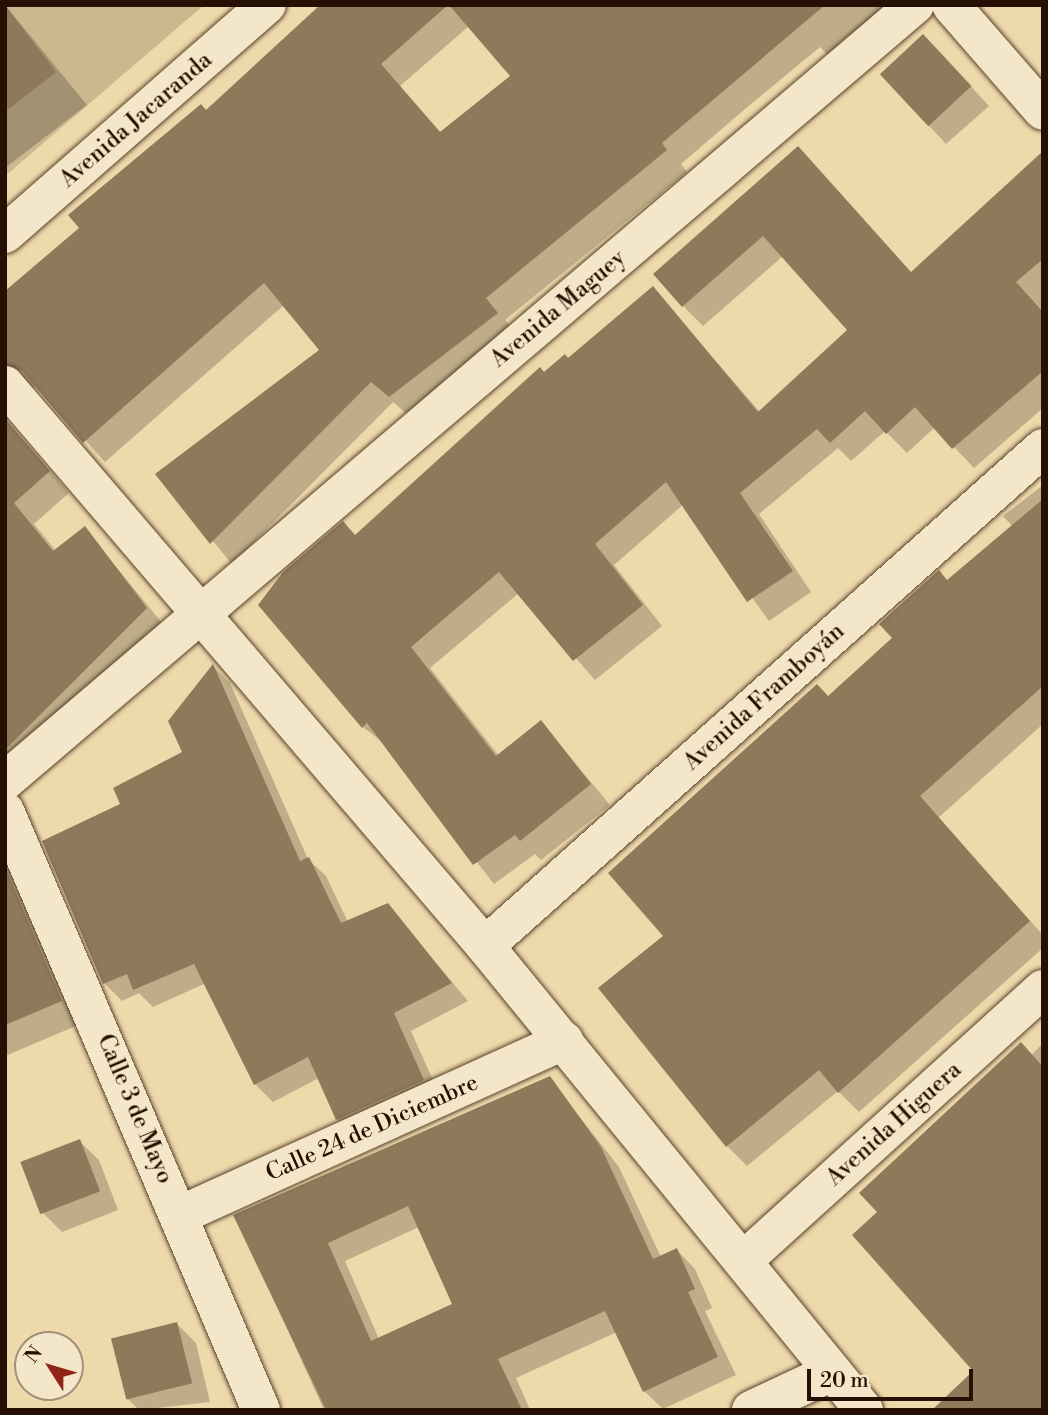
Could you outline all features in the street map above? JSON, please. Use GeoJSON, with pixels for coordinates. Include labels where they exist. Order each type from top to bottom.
{"type":"FeatureCollection","features":[{"type":"Feature","properties":{"kind":"street","name":"Avenida Jacaranda"},"geometry":{"type":"LineString","coordinates":[[5,234],[267,5]]}},
{"type":"Feature","properties":{"kind":"street","name":"Avenida Maguey"},"geometry":{"type":"LineString","coordinates":[[201,613],[915,5]]}},
{"type":"Feature","properties":{"kind":"street"},"geometry":{"type":"LineString","coordinates":[[951,5],[1043,111]]}},
{"type":"Feature","properties":{"kind":"street"},"geometry":{"type":"LineString","coordinates":[[5,385],[485,946],[745,1259],[864,1410]]}},
{"type":"Feature","properties":{"kind":"street","name":"Avenida Framboyán"},"geometry":{"type":"LineString","coordinates":[[485,946],[1043,448]]}},
{"type":"Feature","properties":{"kind":"street"},"geometry":{"type":"LineString","coordinates":[[5,781],[201,613]]}},
{"type":"Feature","properties":{"kind":"street","name":"Calle 3 de Mayo"},"geometry":{"type":"LineString","coordinates":[[5,811],[180,1215],[261,1410]]}},
{"type":"Feature","properties":{"kind":"street","name":"Avenida Higuera"},"geometry":{"type":"LineString","coordinates":[[745,1259],[1043,989]]}},
{"type":"Feature","properties":{"kind":"street","name":"Calle 24 de Diciembre"},"geometry":{"type":"LineString","coordinates":[[180,1215],[564,1041]]}},
{"type":"Feature","properties":{"kind":"street"},"geometry":{"type":"LineString","coordinates":[[751,1410],[832,1372]]}},
{"type":"Feature","properties":{"kind":"shaded area"},"geometry":{"type":"Polygon","coordinates":[[[5,5],[204,5],[5,176],[5,5]]]}},
{"type":"Feature","properties":{"kind":"building"},"geometry":{"type":"Polygon","coordinates":[[[5,5],[56,72],[5,112],[5,5]]]}},
{"type":"Feature","properties":{"kind":"building"},"geometry":{"type":"Polygon","coordinates":[[[320,5],[448,5],[381,64],[440,132],[510,76],[449,5],[825,5],[662,143],[667,150],[486,298],[498,313],[389,397],[371,382],[210,544],[155,474],[319,350],[264,283],[83,443],[22,371],[5,364],[5,291],[79,228],[68,215],[201,104],[206,110],[320,5]]]}},
{"type":"Feature","properties":{"kind":"building"},"geometry":{"type":"Polygon","coordinates":[[[923,34],[971,86],[928,126],[880,74],[923,34]]]}},
{"type":"Feature","properties":{"kind":"building"},"geometry":{"type":"Polygon","coordinates":[[[798,146],[911,272],[1043,151],[1043,259],[1016,282],[1043,312],[1043,371],[952,449],[915,407],[886,434],[865,411],[830,443],[817,429],[740,493],[793,571],[747,602],[666,482],[595,544],[643,605],[573,661],[499,572],[411,647],[496,756],[541,720],[591,784],[520,841],[515,835],[473,865],[367,723],[362,728],[258,605],[283,572],[343,521],[355,535],[540,367],[544,372],[565,354],[568,358],[653,286],[758,412],[847,330],[763,236],[682,307],[653,274],[798,146]]]}},
{"type":"Feature","properties":{"kind":"building"},"geometry":{"type":"Polygon","coordinates":[[[5,419],[50,471],[14,503],[53,551],[85,526],[147,608],[5,750],[5,419]]]}},
{"type":"Feature","properties":{"kind":"building"},"geometry":{"type":"Polygon","coordinates":[[[1043,499],[1043,686],[920,796],[1030,921],[838,1093],[819,1070],[726,1147],[598,988],[663,936],[608,873],[817,684],[828,696],[892,638],[879,624],[939,570],[947,580],[1043,499]]]}},
{"type":"Feature","properties":{"kind":"building"},"geometry":{"type":"Polygon","coordinates":[[[213,664],[300,861],[309,857],[341,923],[388,903],[452,983],[394,1013],[424,1080],[336,1120],[308,1057],[254,1085],[194,964],[133,990],[127,974],[103,984],[42,841],[120,804],[113,788],[182,752],[168,721],[213,664]]]}},
{"type":"Feature","properties":{"kind":"building"},"geometry":{"type":"Polygon","coordinates":[[[5,867],[62,1001],[5,1025],[5,867]]]}},
{"type":"Feature","properties":{"kind":"building"},"geometry":{"type":"Polygon","coordinates":[[[1021,1042],[1043,1067],[1043,1410],[932,1410],[973,1371],[852,1235],[877,1212],[859,1193],[1021,1042]]]}},
{"type":"Feature","properties":{"kind":"building"},"geometry":{"type":"Polygon","coordinates":[[[550,1076],[601,1147],[653,1259],[677,1248],[695,1289],[688,1292],[718,1357],[643,1392],[605,1311],[498,1359],[522,1410],[326,1410],[233,1215],[550,1076]],[[408,1206],[328,1243],[371,1341],[452,1304],[408,1206]]]}},
{"type":"Feature","properties":{"kind":"building"},"geometry":{"type":"Polygon","coordinates":[[[80,1139],[100,1191],[40,1214],[20,1162],[80,1139]]]}},
{"type":"Feature","properties":{"kind":"building"},"geometry":{"type":"Polygon","coordinates":[[[177,1322],[192,1383],[126,1400],[111,1338],[177,1322]]]}}]}
